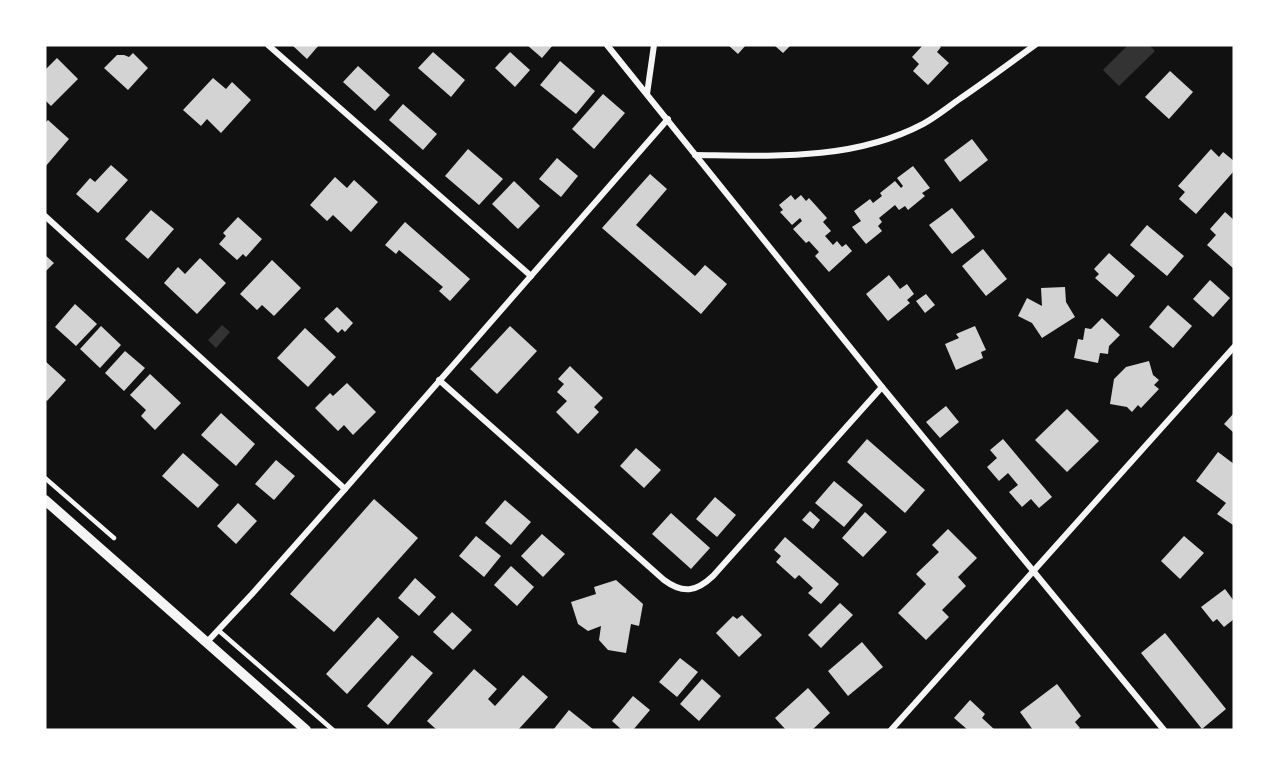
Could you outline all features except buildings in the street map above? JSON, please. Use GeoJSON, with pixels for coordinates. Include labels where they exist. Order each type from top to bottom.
{"type":"FeatureCollection","features":[{"type":"Feature","properties":{"kind":"street"},"geometry":{"type":"LineString","coordinates":[[268,45],[531,276]]}},
{"type":"Feature","properties":{"kind":"street"},"geometry":{"type":"LineString","coordinates":[[607,45],[882,387],[1164,730]]}},
{"type":"Feature","properties":{"kind":"street"},"geometry":{"type":"LineString","coordinates":[[647,94],[654,45]]}},
{"type":"Feature","properties":{"kind":"street"},"geometry":{"type":"LineString","coordinates":[[695,155],[787,155],[848,149],[875,143],[929,120],[1035,45]]}},
{"type":"Feature","properties":{"kind":"street"},"geometry":{"type":"LineString","coordinates":[[207,642],[345,489],[668,119]]}},
{"type":"Feature","properties":{"kind":"street"},"geometry":{"type":"LineString","coordinates":[[45,216],[345,489]]}},
{"type":"Feature","properties":{"kind":"street"},"geometry":{"type":"LineString","coordinates":[[891,730],[1234,347]]}},
{"type":"Feature","properties":{"kind":"street"},"geometry":{"type":"LineString","coordinates":[[439,380],[664,580],[676,587],[688,590],[702,585],[713,576],[882,387]]}},
{"type":"Feature","properties":{"kind":"street"},"geometry":{"type":"LineString","coordinates":[[45,500],[306,730]]}},
{"type":"Feature","properties":{"kind":"lane"},"geometry":{"type":"LineString","coordinates":[[45,478],[114,538]]}},
{"type":"Feature","properties":{"kind":"lane"},"geometry":{"type":"LineString","coordinates":[[218,630],[333,730]]}},
{"type":"Feature","properties":{"kind":"shaded area"},"geometry":{"type":"Polygon","coordinates":[[[1128,45],[1149,45],[1155,51],[1119,86],[1103,70],[1128,45]]]}},
{"type":"Feature","properties":{"kind":"shaded area"},"geometry":{"type":"Polygon","coordinates":[[[222,325],[230,332],[216,348],[208,340],[222,325]]]}}]}
